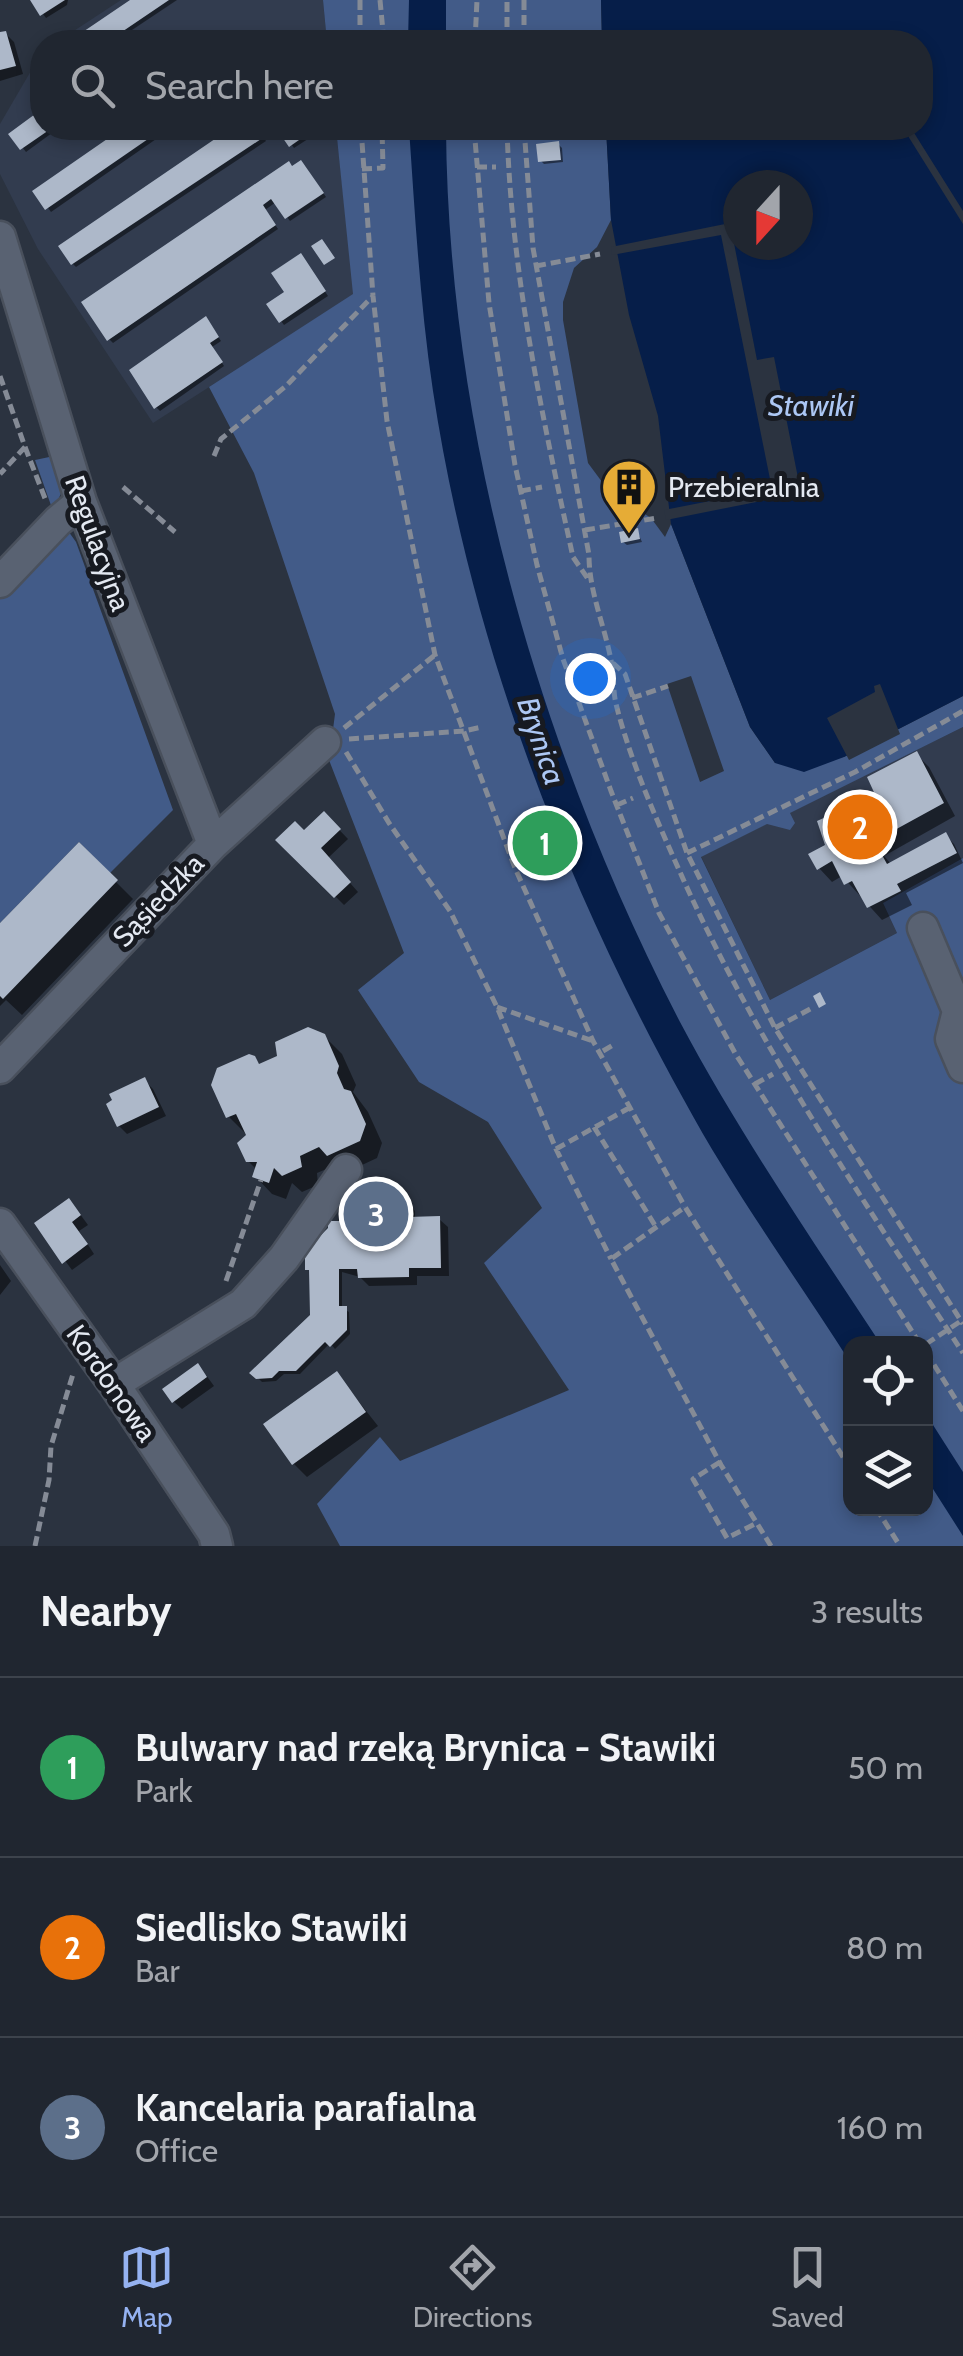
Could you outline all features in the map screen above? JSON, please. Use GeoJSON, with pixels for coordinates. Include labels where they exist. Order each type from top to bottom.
{"type":"FeatureCollection","features":[{"type":"Feature","properties":{"kind":"street","name":"Regulacyjna"},"geometry":{"type":"LineString","coordinates":[[0,236],[70,511],[213,844]]}},
{"type":"Feature","properties":{"kind":"street"},"geometry":{"type":"LineString","coordinates":[[0,582],[70,511]]}},
{"type":"Feature","properties":{"kind":"street","name":"Sąsiedzka"},"geometry":{"type":"LineString","coordinates":[[0,1068],[213,844],[325,742]]}},
{"type":"Feature","properties":{"kind":"street"},"geometry":{"type":"LineString","coordinates":[[923,928],[958,1011],[951,1038],[963,1067]]}},
{"type":"Feature","properties":{"kind":"street"},"geometry":{"type":"LineString","coordinates":[[114,1384],[243,1304],[284,1258],[346,1170]]}},
{"type":"Feature","properties":{"kind":"street","name":"Kordonowa"},"geometry":{"type":"LineString","coordinates":[[0,1224],[114,1384],[214,1534],[217,1546]]}},
{"type":"Feature","properties":{"kind":"path"},"geometry":{"type":"LineString","coordinates":[[360,0],[360,30]]}},
{"type":"Feature","properties":{"kind":"path"},"geometry":{"type":"LineString","coordinates":[[380,0],[383,30]]}},
{"type":"Feature","properties":{"kind":"path"},"geometry":{"type":"LineString","coordinates":[[476,30],[477,0]]}},
{"type":"Feature","properties":{"kind":"path"},"geometry":{"type":"LineString","coordinates":[[506,30],[507,0]]}},
{"type":"Feature","properties":{"kind":"path"},"geometry":{"type":"LineString","coordinates":[[524,0],[524,30]]}},
{"type":"Feature","properties":{"kind":"path"},"geometry":{"type":"LineString","coordinates":[[361,140],[387,422],[435,655],[515,868],[593,1041],[685,1207],[843,1457]]}},
{"type":"Feature","properties":{"kind":"path"},"geometry":{"type":"LineString","coordinates":[[362,169],[383,168],[382,140]]}},
{"type":"Feature","properties":{"kind":"path"},"geometry":{"type":"LineString","coordinates":[[475,140],[489,303],[520,491],[563,659],[617,805],[659,913],[754,1084],[918,1336]]}},
{"type":"Feature","properties":{"kind":"path"},"geometry":{"type":"LineString","coordinates":[[507,140],[530,338],[573,557],[589,582]]}},
{"type":"Feature","properties":{"kind":"path"},"geometry":{"type":"LineString","coordinates":[[525,140],[536,266],[585,530],[589,582],[611,661],[616,701],[635,759],[675,861],[733,983],[838,1161],[963,1353]]}},
{"type":"Feature","properties":{"kind":"path"},"geometry":{"type":"LineString","coordinates":[[477,167],[496,167]]}},
{"type":"Feature","properties":{"kind":"path"},"geometry":{"type":"LineString","coordinates":[[536,266],[600,254]]}},
{"type":"Feature","properties":{"kind":"path"},"geometry":{"type":"LineString","coordinates":[[214,456],[220,439],[286,386],[373,296]]}},
{"type":"Feature","properties":{"kind":"path"},"geometry":{"type":"LineString","coordinates":[[0,376],[50,513],[70,511]]}},
{"type":"Feature","properties":{"kind":"path"},"geometry":{"type":"LineString","coordinates":[[0,474],[25,447]]}},
{"type":"Feature","properties":{"kind":"path"},"geometry":{"type":"LineString","coordinates":[[520,491],[542,487]]}},
{"type":"Feature","properties":{"kind":"path"},"geometry":{"type":"LineString","coordinates":[[122,488],[175,532]]}},
{"type":"Feature","properties":{"kind":"path"},"geometry":{"type":"LineString","coordinates":[[585,530],[657,518]]}},
{"type":"Feature","properties":{"kind":"path"},"geometry":{"type":"LineString","coordinates":[[325,742],[435,655]]}},
{"type":"Feature","properties":{"kind":"path"},"geometry":{"type":"LineString","coordinates":[[611,661],[625,674],[688,853],[775,1028],[962,1322],[933,1338]]}},
{"type":"Feature","properties":{"kind":"path"},"geometry":{"type":"LineString","coordinates":[[632,698],[668,686]]}},
{"type":"Feature","properties":{"kind":"path"},"geometry":{"type":"LineString","coordinates":[[688,853],[855,772],[963,711]]}},
{"type":"Feature","properties":{"kind":"path"},"geometry":{"type":"LineString","coordinates":[[482,727],[340,741],[389,824],[450,911],[497,1007],[556,1149],[611,1259],[720,1462],[771,1546]]}},
{"type":"Feature","properties":{"kind":"path"},"geometry":{"type":"LineString","coordinates":[[617,805],[633,798]]}},
{"type":"Feature","properties":{"kind":"path"},"geometry":{"type":"LineString","coordinates":[[497,1007],[593,1041]]}},
{"type":"Feature","properties":{"kind":"path"},"geometry":{"type":"LineString","coordinates":[[775,1028],[812,1008]]}},
{"type":"Feature","properties":{"kind":"path"},"geometry":{"type":"LineString","coordinates":[[604,1051],[615,1044]]}},
{"type":"Feature","properties":{"kind":"path"},"geometry":{"type":"LineString","coordinates":[[754,1084],[773,1074]]}},
{"type":"Feature","properties":{"kind":"path"},"geometry":{"type":"LineString","coordinates":[[556,1149],[629,1108]]}},
{"type":"Feature","properties":{"kind":"path"},"geometry":{"type":"LineString","coordinates":[[594,1127],[656,1227]]}},
{"type":"Feature","properties":{"kind":"path"},"geometry":{"type":"LineString","coordinates":[[210,1326],[261,1180]]}},
{"type":"Feature","properties":{"kind":"path"},"geometry":{"type":"LineString","coordinates":[[611,1259],[685,1207]]}},
{"type":"Feature","properties":{"kind":"path"},"geometry":{"type":"LineString","coordinates":[[35,1546],[50,1480],[51,1446],[84,1342]]}},
{"type":"Feature","properties":{"kind":"path"},"geometry":{"type":"LineString","coordinates":[[933,1363],[963,1411]]}},
{"type":"Feature","properties":{"kind":"path"},"geometry":{"type":"LineString","coordinates":[[720,1462],[693,1479],[706,1504],[727,1538],[757,1523]]}},
{"type":"Feature","properties":{"kind":"path"},"geometry":{"type":"LineString","coordinates":[[881,1516],[900,1546]]}},
{"type":"Feature","properties":{"kind":"shaded area"},"geometry":{"type":"Polygon","coordinates":[[[121,0],[323,0],[326,30],[75,30],[121,0]]]}},
{"type":"Feature","properties":{"kind":"shaded area"},"geometry":{"type":"Polygon","coordinates":[[[323,0],[601,0],[602,30],[326,30],[323,0]]]}},
{"type":"Feature","properties":{"kind":"shaded area"},"geometry":{"type":"Polygon","coordinates":[[[30,73],[30,140],[337,140],[354,294],[153,423],[38,249],[0,174],[0,124],[30,73]]]}},
{"type":"Feature","properties":{"kind":"shaded area"},"geometry":{"type":"Polygon","coordinates":[[[337,140],[607,140],[611,220],[597,247],[574,268],[563,302],[588,463],[608,490],[651,518],[665,537],[671,524],[750,727],[775,763],[844,757],[963,696],[963,727],[790,813],[795,823],[790,830],[767,824],[701,857],[770,1000],[897,933],[883,903],[963,858],[963,1546],[340,1546],[317,1504],[380,1437],[400,1461],[569,1390],[484,1263],[542,1208],[488,1122],[419,1082],[358,990],[404,953],[329,760],[335,714],[254,473],[209,387],[353,294],[337,140]],[[691,676],[667,684],[700,782],[724,771],[691,676]]]}},
{"type":"Feature","properties":{"kind":"shaded area"},"geometry":{"type":"Polygon","coordinates":[[[54,456],[63,489],[53,511],[35,460],[54,456]]]}},
{"type":"Feature","properties":{"kind":"shaded area"},"geometry":{"type":"Polygon","coordinates":[[[66,528],[76,542],[173,810],[110,873],[79,842],[0,923],[0,592],[66,528]]]}},
{"type":"Feature","properties":{"kind":"shaded area"},"geometry":{"type":"Polygon","coordinates":[[[963,727],[963,858],[883,903],[897,933],[770,1000],[701,856],[963,727]]]}},
{"type":"Feature","properties":{"kind":"water"},"geometry":{"type":"Polygon","coordinates":[[[409,0],[446,0],[446,30],[408,30],[409,0]]]}},
{"type":"Feature","properties":{"kind":"water","name":"Stawiki"},"geometry":{"type":"Polygon","coordinates":[[[601,0],[963,0],[963,696],[844,757],[804,772],[775,763],[750,727],[671,524],[658,416],[629,315],[611,220],[607,140],[933,140],[933,30],[602,30],[601,0]]]}},
{"type":"Feature","properties":{"kind":"water","name":"Brynica"},"geometry":{"type":"Polygon","coordinates":[[[410,140],[447,140],[451,243],[464,358],[484,473],[511,588],[545,701],[630,919],[680,1022],[751,1145],[875,1336],[843,1336],[843,1351],[743,1199],[684,1100],[599,932],[561,845],[527,757],[471,576],[450,484],[425,325],[410,140]]]}},
{"type":"Feature","properties":{"kind":"water"},"geometry":{"type":"Polygon","coordinates":[[[933,1425],[963,1472],[963,1536],[933,1489],[933,1425]]]}},
{"type":"Feature","properties":{"kind":"pier"},"geometry":{"type":"Polygon","coordinates":[[[910,140],[919,140],[963,211],[963,224],[910,140]]]}},
{"type":"Feature","properties":{"kind":"pier"},"geometry":{"type":"Polygon","coordinates":[[[723,224],[723,245],[721,235],[612,255],[611,247],[723,224]]]}},
{"type":"Feature","properties":{"kind":"pier"},"geometry":{"type":"Polygon","coordinates":[[[726,260],[737,260],[757,360],[774,357],[801,493],[666,520],[664,510],[772,489],[726,260]]]}},
{"type":"Feature","properties":{"kind":"pier"},"geometry":{"type":"Polygon","coordinates":[[[880,684],[900,734],[849,760],[827,718],[875,692],[874,686],[880,684]]]}},
{"type":"Feature","properties":{"kind":"building"},"geometry":{"type":"Polygon","coordinates":[[[30,0],[65,0],[40,16],[30,0]]]}},
{"type":"Feature","properties":{"kind":"building"},"geometry":{"type":"Polygon","coordinates":[[[130,0],[169,0],[125,30],[86,30],[130,0]]]}},
{"type":"Feature","properties":{"kind":"building"},"geometry":{"type":"Polygon","coordinates":[[[6,31],[16,66],[0,70],[0,32],[6,31]]]}},
{"type":"Feature","properties":{"kind":"building"},"geometry":{"type":"Polygon","coordinates":[[[30,118],[30,140],[35,140],[20,150],[8,134],[30,118]]]}},
{"type":"Feature","properties":{"kind":"building"},"geometry":{"type":"Polygon","coordinates":[[[106,140],[147,140],[45,210],[32,191],[106,140]]]}},
{"type":"Feature","properties":{"kind":"building"},"geometry":{"type":"Polygon","coordinates":[[[213,140],[259,140],[71,265],[58,246],[213,140]]]}},
{"type":"Feature","properties":{"kind":"building"},"geometry":{"type":"Polygon","coordinates":[[[559,141],[561,160],[538,162],[536,144],[559,141]]]}},
{"type":"Feature","properties":{"kind":"building"},"geometry":{"type":"Polygon","coordinates":[[[301,160],[324,193],[285,219],[271,199],[263,205],[276,225],[107,341],[81,302],[289,161],[292,166],[301,160]]]}},
{"type":"Feature","properties":{"kind":"building"},"geometry":{"type":"Polygon","coordinates":[[[322,239],[335,258],[324,265],[311,246],[322,239]]]}},
{"type":"Feature","properties":{"kind":"building"},"geometry":{"type":"Polygon","coordinates":[[[301,253],[326,291],[279,323],[266,304],[284,292],[271,273],[301,253]]]}},
{"type":"Feature","properties":{"kind":"building"},"geometry":{"type":"Polygon","coordinates":[[[206,316],[219,337],[210,343],[223,362],[154,409],[129,370],[206,316]]]}},
{"type":"Feature","properties":{"kind":"building","name":"Przebieralnia"},"geometry":{"type":"Polygon","coordinates":[[[638,528],[640,539],[621,543],[619,532],[638,528]]]}},
{"type":"Feature","properties":{"kind":"building"},"geometry":{"type":"Polygon","coordinates":[[[917,751],[944,803],[871,843],[887,864],[946,832],[957,853],[897,884],[901,891],[867,908],[852,881],[844,885],[832,861],[817,870],[808,854],[825,845],[817,821],[864,800],[871,805],[878,801],[867,777],[917,751]]]}},
{"type":"Feature","properties":{"kind":"building"},"geometry":{"type":"Polygon","coordinates":[[[324,811],[341,829],[321,848],[351,882],[334,898],[275,840],[295,821],[304,830],[324,811]]]}},
{"type":"Feature","properties":{"kind":"building"},"geometry":{"type":"Polygon","coordinates":[[[79,842],[118,880],[3,999],[0,923],[79,842]]]}},
{"type":"Feature","properties":{"kind":"building"},"geometry":{"type":"Polygon","coordinates":[[[820,992],[826,1004],[819,1008],[813,996],[820,992]]]}},
{"type":"Feature","properties":{"kind":"building"},"geometry":{"type":"Polygon","coordinates":[[[308,1027],[325,1034],[344,1089],[351,1091],[366,1124],[360,1141],[327,1156],[319,1147],[300,1156],[302,1167],[282,1176],[274,1168],[269,1183],[252,1177],[257,1162],[246,1162],[237,1143],[246,1135],[236,1114],[226,1118],[211,1085],[217,1068],[249,1054],[259,1064],[277,1056],[275,1042],[308,1027]]]}},
{"type":"Feature","properties":{"kind":"building"},"geometry":{"type":"Polygon","coordinates":[[[145,1077],[159,1107],[117,1127],[106,1104],[112,1100],[109,1094],[145,1077]]]}},
{"type":"Feature","properties":{"kind":"building"},"geometry":{"type":"Polygon","coordinates":[[[69,1198],[81,1215],[72,1222],[88,1244],[62,1264],[34,1223],[69,1198]]]}},
{"type":"Feature","properties":{"kind":"building"},"geometry":{"type":"Polygon","coordinates":[[[408,1200],[408,1217],[440,1216],[441,1268],[409,1268],[409,1277],[358,1278],[357,1269],[339,1269],[339,1306],[347,1306],[347,1330],[330,1347],[325,1342],[296,1371],[279,1371],[272,1378],[256,1379],[249,1373],[310,1315],[309,1270],[305,1270],[302,1253],[315,1241],[315,1235],[328,1228],[328,1221],[357,1221],[357,1201],[408,1200]]]}},
{"type":"Feature","properties":{"kind":"building"},"geometry":{"type":"Polygon","coordinates":[[[198,1363],[207,1377],[172,1403],[162,1389],[198,1363]]]}},
{"type":"Feature","properties":{"kind":"building"},"geometry":{"type":"Polygon","coordinates":[[[337,1371],[366,1412],[292,1465],[263,1424],[337,1371]]]}},
{"type":"Feature","properties":{"kind":"place","name":"Przebieralnia"},"geometry":{"type":"Point","coordinates":[629,536]}},
{"type":"Feature","properties":{"kind":"place","name":"Siedlisko Stawiki"},"geometry":{"type":"Point","coordinates":[860,827]}},
{"type":"Feature","properties":{"kind":"place","name":"Bulwary nad rzeką Brynica - Stawiki"},"geometry":{"type":"Point","coordinates":[545,843]}},
{"type":"Feature","properties":{"kind":"place","name":"Kancelaria parafialna"},"geometry":{"type":"Point","coordinates":[376,1214]}}]}
